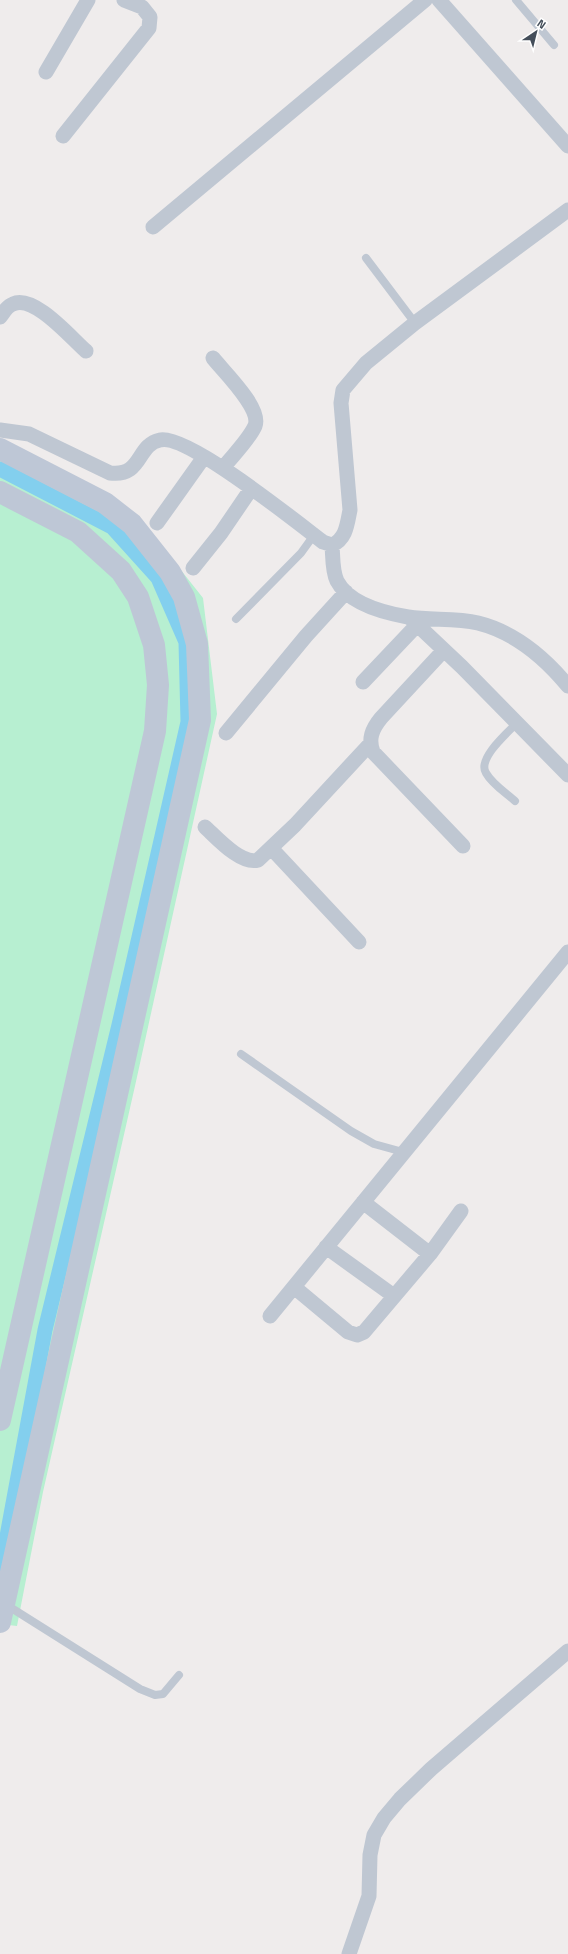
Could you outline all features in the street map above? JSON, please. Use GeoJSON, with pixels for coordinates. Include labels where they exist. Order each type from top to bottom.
{"type":"FeatureCollection","features":[{"type":"Feature","properties":{"kind":"street"},"geometry":{"type":"LineString","coordinates":[[46,72],[88,0]]}},
{"type":"Feature","properties":{"kind":"street"},"geometry":{"type":"LineString","coordinates":[[63,136],[149,28],[150,17],[142,8],[124,0]]}},
{"type":"Feature","properties":{"kind":"street"},"geometry":{"type":"LineString","coordinates":[[153,227],[425,0]]}},
{"type":"Feature","properties":{"kind":"street"},"geometry":{"type":"LineString","coordinates":[[439,0],[568,146]]}},
{"type":"Feature","properties":{"kind":"street"},"geometry":{"type":"LineString","coordinates":[[0,430],[29,434],[110,473],[121,474],[129,471],[150,445],[159,440],[168,439],[178,442],[223,468],[323,542],[332,545],[340,541],[347,527],[350,510],[341,403],[343,390],[366,363],[415,323],[568,210]]}},
{"type":"Feature","properties":{"kind":"street"},"geometry":{"type":"LineString","coordinates":[[0,317],[7,307],[14,303],[21,302],[33,305],[44,312],[86,351]]}},
{"type":"Feature","properties":{"kind":"street"},"geometry":{"type":"LineString","coordinates":[[213,358],[252,405],[256,416],[255,425],[251,433],[223,468]]}},
{"type":"Feature","properties":{"kind":"street"},"geometry":{"type":"LineString","coordinates":[[0,449],[104,503],[132,524],[170,572],[184,597],[197,644],[200,720],[122,1078],[62,1334],[2,1613]]}},
{"type":"Feature","properties":{"kind":"street"},"geometry":{"type":"LineString","coordinates":[[157,523],[204,457]]}},
{"type":"Feature","properties":{"kind":"street"},"geometry":{"type":"LineString","coordinates":[[193,568],[221,532],[251,489]]}},
{"type":"Feature","properties":{"kind":"street"},"geometry":{"type":"LineString","coordinates":[[0,492],[78,532],[121,571],[138,597],[154,645],[158,685],[155,731],[0,1420]]}},
{"type":"Feature","properties":{"kind":"street"},"geometry":{"type":"LineString","coordinates":[[332,545],[333,565],[337,581],[346,592],[360,603],[413,621],[451,619],[477,623],[495,628],[509,634],[534,652],[568,686]]}},
{"type":"Feature","properties":{"kind":"street"},"geometry":{"type":"LineString","coordinates":[[226,733],[306,636],[346,592]]}},
{"type":"Feature","properties":{"kind":"street"},"geometry":{"type":"LineString","coordinates":[[413,621],[444,650],[568,775]]}},
{"type":"Feature","properties":{"kind":"street"},"geometry":{"type":"LineString","coordinates":[[363,682],[413,621]]}},
{"type":"Feature","properties":{"kind":"street"},"geometry":{"type":"LineString","coordinates":[[205,827],[233,852],[253,862],[258,860],[272,848],[370,744],[374,726],[444,650]]}},
{"type":"Feature","properties":{"kind":"street"},"geometry":{"type":"LineString","coordinates":[[370,744],[373,752],[463,846]]}},
{"type":"Feature","properties":{"kind":"street"},"geometry":{"type":"LineString","coordinates":[[272,848],[359,942]]}},
{"type":"Feature","properties":{"kind":"street"},"geometry":{"type":"LineString","coordinates":[[270,1316],[568,952]]}},
{"type":"Feature","properties":{"kind":"street"},"geometry":{"type":"LineString","coordinates":[[363,1202],[430,1254]]}},
{"type":"Feature","properties":{"kind":"street"},"geometry":{"type":"LineString","coordinates":[[294,1287],[348,1332],[357,1335],[370,1327],[430,1254],[461,1211]]}},
{"type":"Feature","properties":{"kind":"street"},"geometry":{"type":"LineString","coordinates":[[326,1247],[394,1296]]}},
{"type":"Feature","properties":{"kind":"street"},"geometry":{"type":"LineString","coordinates":[[349,1954],[369,1896],[370,1855],[374,1835],[384,1818],[400,1799],[431,1769],[568,1651]]}},
{"type":"Feature","properties":{"kind":"lane"},"geometry":{"type":"LineString","coordinates":[[516,0],[554,45]]}},
{"type":"Feature","properties":{"kind":"lane"},"geometry":{"type":"LineString","coordinates":[[366,258],[415,323]]}},
{"type":"Feature","properties":{"kind":"lane"},"geometry":{"type":"LineString","coordinates":[[236,619],[301,553],[314,535]]}},
{"type":"Feature","properties":{"kind":"lane"},"geometry":{"type":"LineString","coordinates":[[515,801],[488,777],[485,772],[484,764],[489,753],[516,723]]}},
{"type":"Feature","properties":{"kind":"lane"},"geometry":{"type":"LineString","coordinates":[[241,1054],[350,1131],[374,1144],[403,1152]]}},
{"type":"Feature","properties":{"kind":"lane"},"geometry":{"type":"LineString","coordinates":[[2,1613],[140,1689],[155,1695],[163,1694],[179,1675]]}},
{"type":"Feature","properties":{"kind":"green space"},"geometry":{"type":"Polygon","coordinates":[[[0,453],[138,516],[203,598],[217,714],[43,1492],[17,1626],[0,1624],[0,453]]]}},
{"type":"Feature","properties":{"kind":"waterway"},"geometry":{"type":"LineString","coordinates":[[0,469],[112,527],[158,578],[186,642],[188,722],[119,1025],[45,1330],[0,1574]]}}]}
